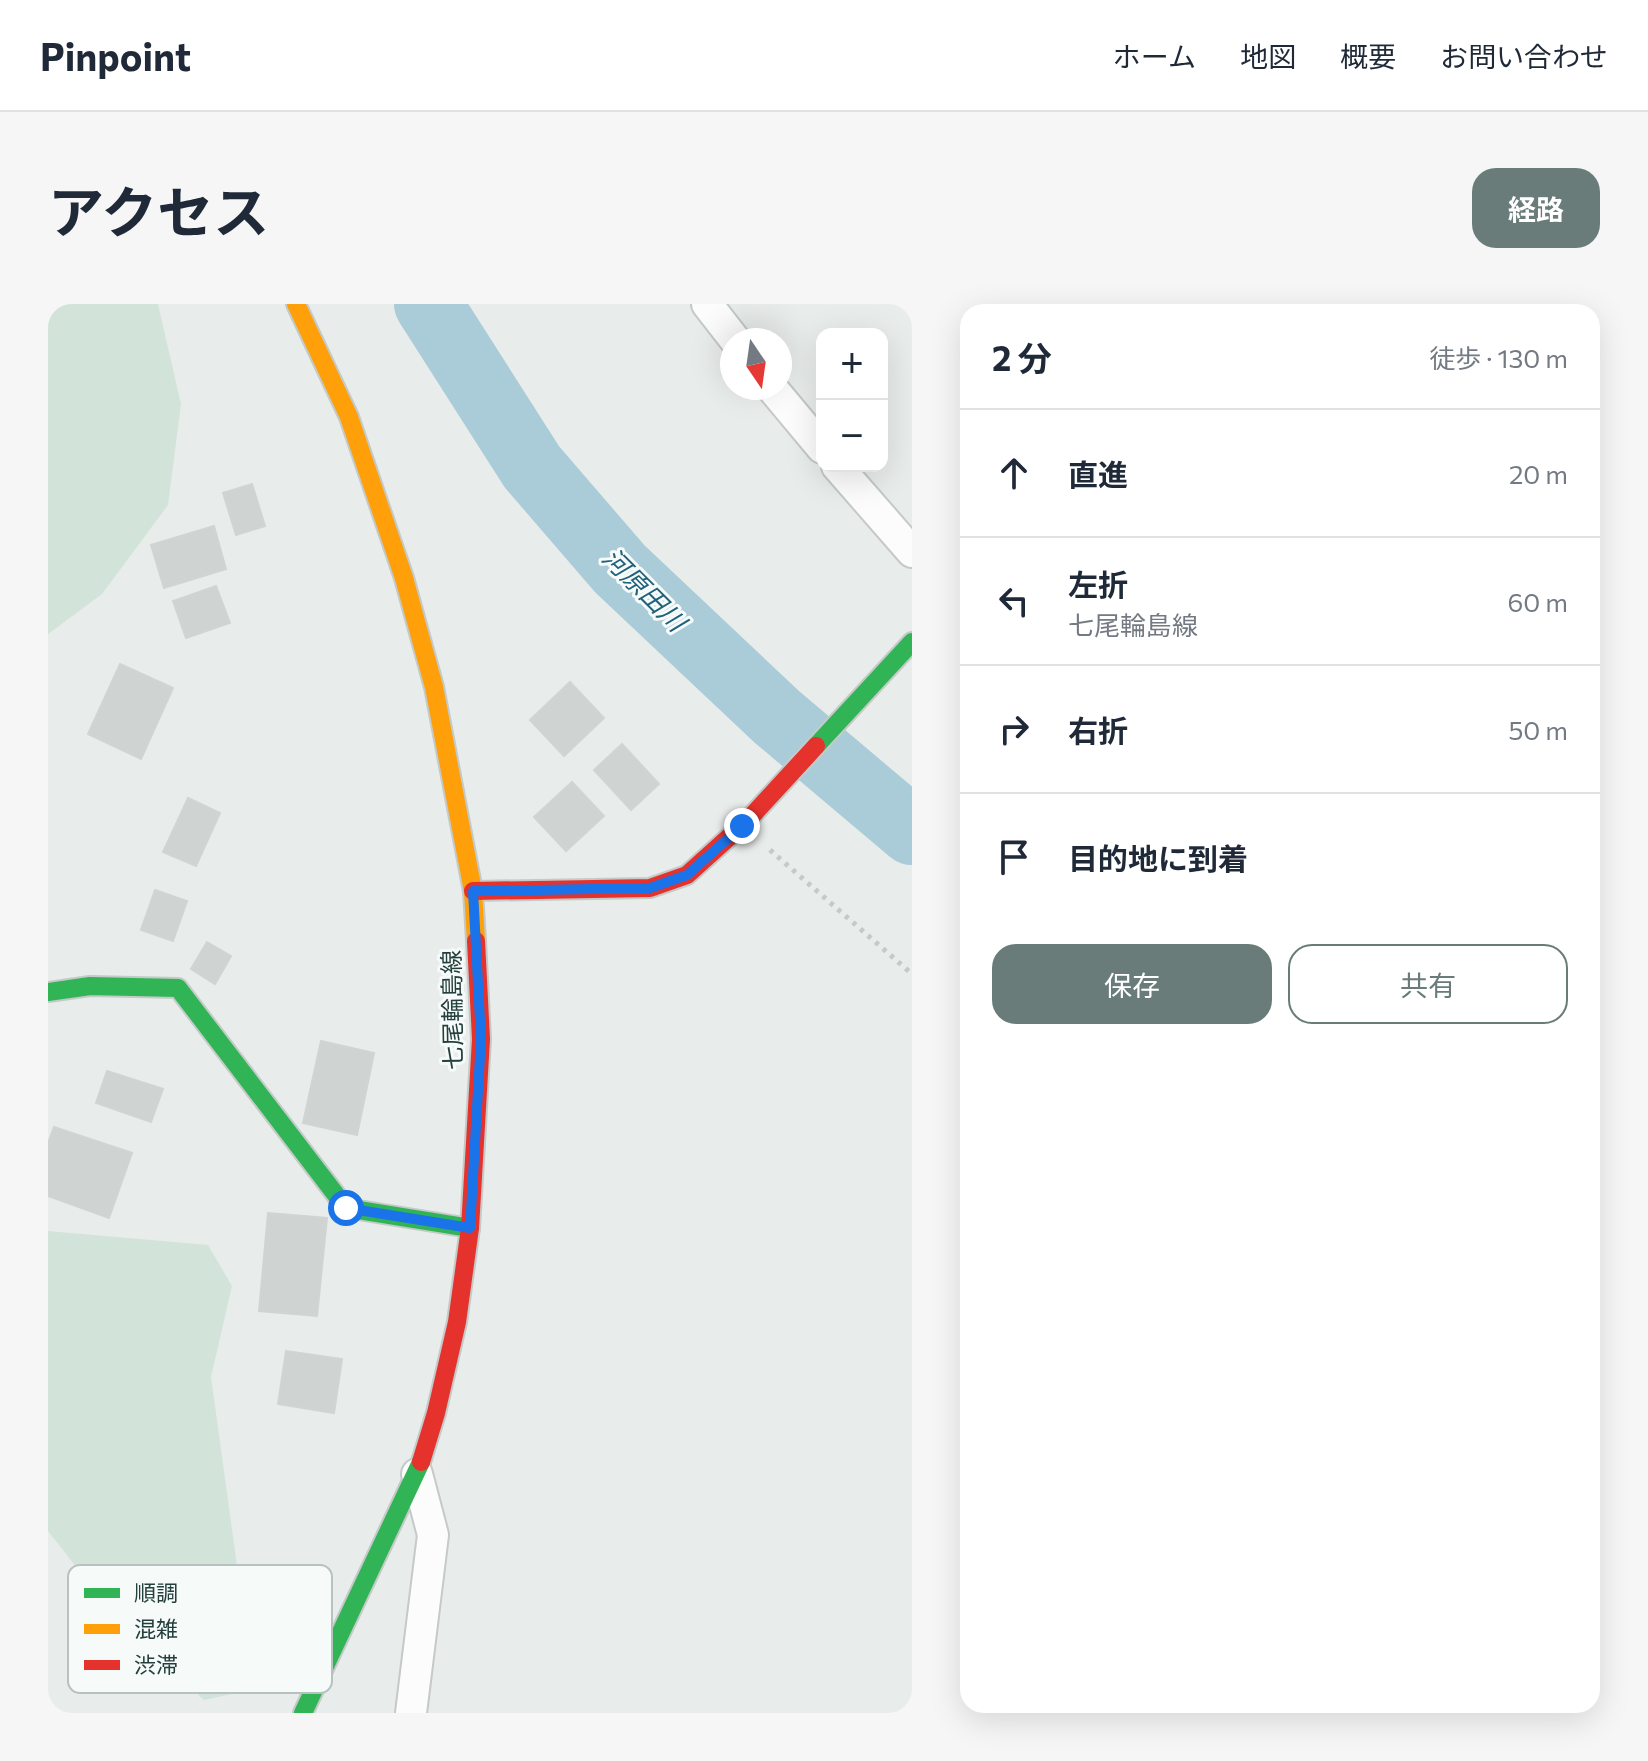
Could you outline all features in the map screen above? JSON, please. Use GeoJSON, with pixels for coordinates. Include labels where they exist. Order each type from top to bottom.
{"type":"FeatureCollection","features":[{"type":"Feature","properties":{"kind":"main road","name":"七尾輪島線"},"geometry":{"type":"LineString","coordinates":[[296,304],[349,417],[404,578],[434,687],[473,891],[481,1039],[470,1228],[457,1322],[436,1413],[417,1474],[332,1652]]}},
{"type":"Feature","properties":{"kind":"main road"},"geometry":{"type":"LineString","coordinates":[[473,891],[650,888],[687,875],[745,823],[912,642]]}},
{"type":"Feature","properties":{"kind":"main road"},"geometry":{"type":"LineString","coordinates":[[48,992],[90,986],[178,988],[346,1208],[470,1228]]}},
{"type":"Feature","properties":{"kind":"main road","name":"七尾輪島線"},"geometry":{"type":"LineString","coordinates":[[303,1713],[313,1693]]}},
{"type":"Feature","properties":{"kind":"street"},"geometry":{"type":"LineString","coordinates":[[707,304],[726,328]]}},
{"type":"Feature","properties":{"kind":"street"},"geometry":{"type":"LineString","coordinates":[[782,400],[816,441]]}},
{"type":"Feature","properties":{"kind":"street"},"geometry":{"type":"LineString","coordinates":[[842,472],[912,552]]}},
{"type":"Feature","properties":{"kind":"street"},"geometry":{"type":"LineString","coordinates":[[411,1713],[433,1535],[417,1474]]}},
{"type":"Feature","properties":{"kind":"path"},"geometry":{"type":"LineString","coordinates":[[745,823],[912,974]]}},
{"type":"Feature","properties":{"kind":"green space"},"geometry":{"type":"Polygon","coordinates":[[[48,304],[158,304],[181,404],[168,505],[102,594],[48,634],[48,304]]]}},
{"type":"Feature","properties":{"kind":"green space"},"geometry":{"type":"Polygon","coordinates":[[[48,1231],[208,1245],[232,1286],[211,1377],[237,1565],[75,1565],[48,1531],[48,1231]]]}},
{"type":"Feature","properties":{"kind":"green space"},"geometry":{"type":"Polygon","coordinates":[[[196,1693],[236,1693],[204,1700],[196,1693]]]}},
{"type":"Feature","properties":{"kind":"building"},"geometry":{"type":"Polygon","coordinates":[[[252,484],[265,526],[236,535],[223,493],[252,484]]]}},
{"type":"Feature","properties":{"kind":"building"},"geometry":{"type":"Polygon","coordinates":[[[214,526],[226,569],[164,588],[151,545],[214,526]]]}},
{"type":"Feature","properties":{"kind":"building"},"geometry":{"type":"Polygon","coordinates":[[[216,586],[230,623],[186,638],[173,601],[216,586]]]}},
{"type":"Feature","properties":{"kind":"building"},"geometry":{"type":"Polygon","coordinates":[[[120,664],[173,688],[141,759],[88,734],[120,664]]]}},
{"type":"Feature","properties":{"kind":"building"},"geometry":{"type":"Polygon","coordinates":[[[570,682],[604,718],[564,756],[530,720],[570,682]]]}},
{"type":"Feature","properties":{"kind":"building"},"geometry":{"type":"Polygon","coordinates":[[[622,744],[659,784],[631,810],[594,770],[622,744]]]}},
{"type":"Feature","properties":{"kind":"building"},"geometry":{"type":"Polygon","coordinates":[[[572,782],[604,816],[566,851],[534,817],[572,782]]]}},
{"type":"Feature","properties":{"kind":"building"},"geometry":{"type":"Polygon","coordinates":[[[188,798],[220,813],[196,866],[163,852],[188,798]]]}},
{"type":"Feature","properties":{"kind":"building"},"geometry":{"type":"Polygon","coordinates":[[[155,890],[187,901],[173,941],[141,930],[155,890]]]}},
{"type":"Feature","properties":{"kind":"building"},"geometry":{"type":"Polygon","coordinates":[[[207,942],[231,956],[215,984],[191,969],[207,942]]]}},
{"type":"Feature","properties":{"kind":"building"},"geometry":{"type":"Polygon","coordinates":[[[321,1041],[374,1053],[357,1135],[303,1123],[321,1041]]]}},
{"type":"Feature","properties":{"kind":"building"},"geometry":{"type":"Polygon","coordinates":[[[107,1071],[163,1089],[151,1122],[96,1103],[107,1071]]]}},
{"type":"Feature","properties":{"kind":"building"},"geometry":{"type":"Polygon","coordinates":[[[54,1127],[132,1153],[109,1218],[48,1196],[48,1143],[54,1127]]]}},
{"type":"Feature","properties":{"kind":"building"},"geometry":{"type":"Polygon","coordinates":[[[268,1213],[327,1218],[317,1316],[259,1311],[268,1213]]]}},
{"type":"Feature","properties":{"kind":"building"},"geometry":{"type":"Polygon","coordinates":[[[286,1351],[342,1359],[334,1413],[278,1404],[286,1351]]]}},
{"type":"Feature","properties":{"kind":"waterway","name":"河原田川"},"geometry":{"type":"LineString","coordinates":[[428,304],[532,467],[620,569],[777,717],[912,831]]}},
{"type":"Feature","properties":{"kind":"traffic: fast"},"geometry":{"type":"LineString","coordinates":[[816,746],[912,642]]}},
{"type":"Feature","properties":{"kind":"traffic: fast"},"geometry":{"type":"LineString","coordinates":[[48,992],[90,986],[178,988],[346,1208],[470,1228]]}},
{"type":"Feature","properties":{"kind":"traffic: fast"},"geometry":{"type":"LineString","coordinates":[[332,1651],[421,1462]]}},
{"type":"Feature","properties":{"kind":"traffic: fast"},"geometry":{"type":"LineString","coordinates":[[303,1713],[312,1693]]}},
{"type":"Feature","properties":{"kind":"traffic: slow"},"geometry":{"type":"LineString","coordinates":[[296,304],[349,417],[404,578],[434,687],[473,891],[476,941]]}},
{"type":"Feature","properties":{"kind":"traffic: jam"},"geometry":{"type":"LineString","coordinates":[[473,891],[650,888],[687,875],[748,820],[816,746]]}},
{"type":"Feature","properties":{"kind":"traffic: jam"},"geometry":{"type":"LineString","coordinates":[[421,1462],[457,1322],[470,1228],[481,1039],[476,941]]}},
{"type":"Feature","properties":{"kind":"route"},"geometry":{"type":"LineString","coordinates":[[346,1208],[470,1228],[481,1039],[473,891],[650,888],[687,875],[742,826]]}}]}
